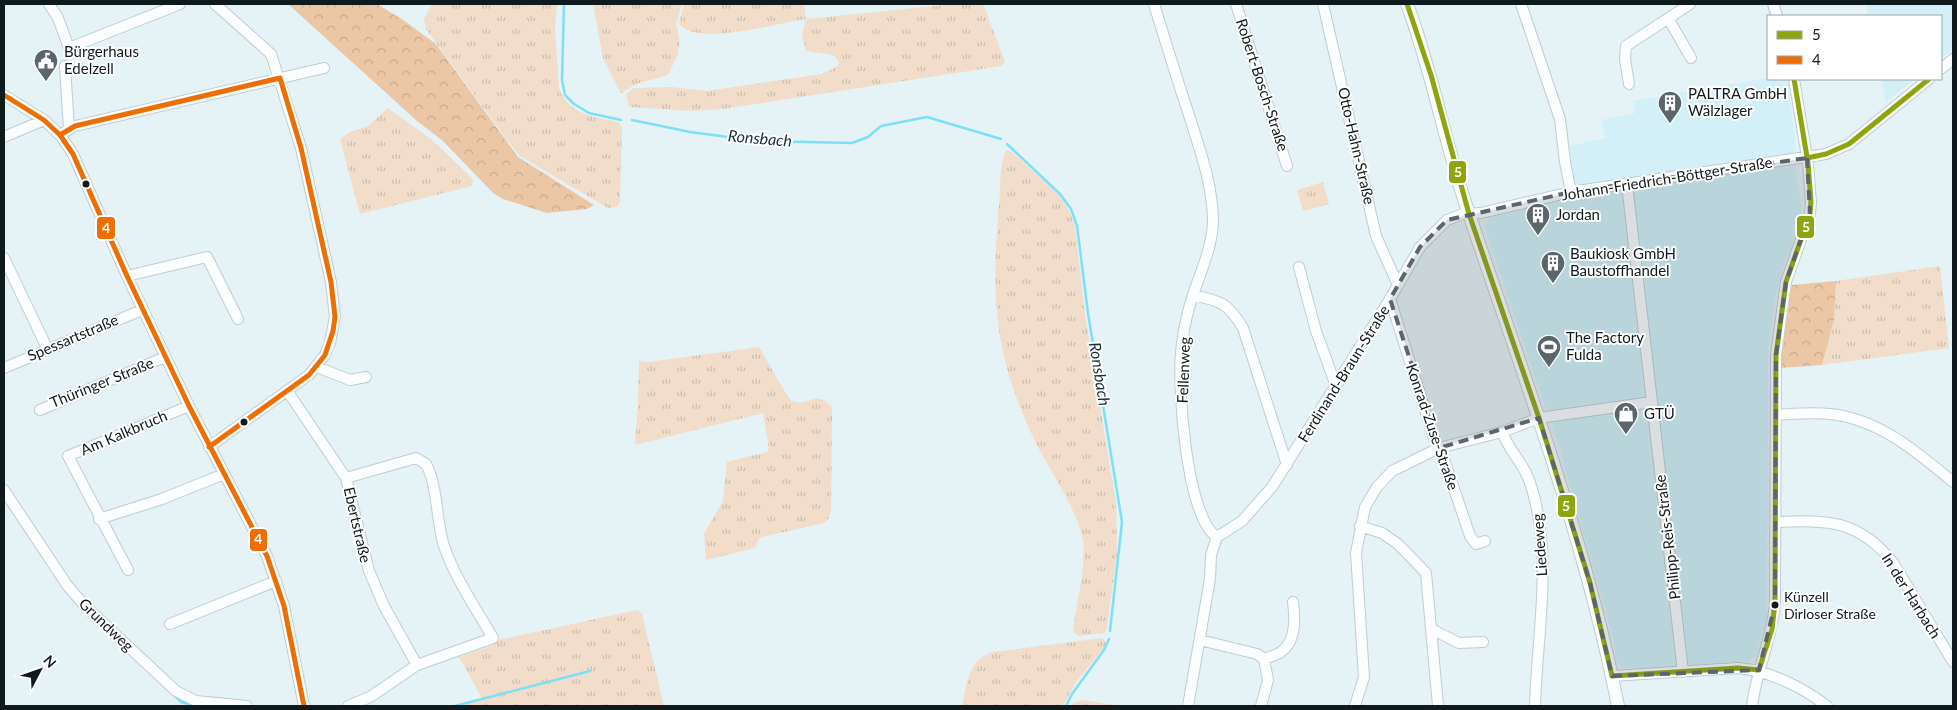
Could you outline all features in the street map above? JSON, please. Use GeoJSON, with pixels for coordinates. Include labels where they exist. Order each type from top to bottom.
{"type":"FeatureCollection","features":[{"type":"Feature","properties":{"kind":"main road"},"geometry":{"type":"LineString","coordinates":[[1407,4],[1431,75],[1468,214],[1539,418],[1590,583],[1618,706]]}},
{"type":"Feature","properties":{"kind":"street"},"geometry":{"type":"LineString","coordinates":[[49,4],[58,18],[66,57],[69,128]]}},
{"type":"Feature","properties":{"kind":"street"},"geometry":{"type":"LineString","coordinates":[[66,57],[180,4]]}},
{"type":"Feature","properties":{"kind":"street"},"geometry":{"type":"LineString","coordinates":[[209,447],[288,392],[317,366],[325,354],[333,331],[334,299],[301,148],[271,54],[215,4]]}},
{"type":"Feature","properties":{"kind":"street","name":"Fellenweg"},"geometry":{"type":"LineString","coordinates":[[1154,4],[1209,186],[1212,238],[1193,295],[1181,346],[1180,393],[1186,451],[1193,489],[1206,526],[1217,537]]}},
{"type":"Feature","properties":{"kind":"street","name":"Robert-Bosch-Straße"},"geometry":{"type":"LineString","coordinates":[[1236,4],[1287,166]]}},
{"type":"Feature","properties":{"kind":"street","name":"Otto-Hahn-Straße"},"geometry":{"type":"LineString","coordinates":[[1323,4],[1376,236],[1398,285]]}},
{"type":"Feature","properties":{"kind":"street"},"geometry":{"type":"LineString","coordinates":[[1521,4],[1560,119],[1564,162],[1571,192]]}},
{"type":"Feature","properties":{"kind":"street"},"geometry":{"type":"LineString","coordinates":[[1629,84],[1625,59],[1626,46],[1690,4]]}},
{"type":"Feature","properties":{"kind":"street"},"geometry":{"type":"LineString","coordinates":[[1668,18],[1691,58]]}},
{"type":"Feature","properties":{"kind":"street"},"geometry":{"type":"LineString","coordinates":[[1942,68],[1953,59]]}},
{"type":"Feature","properties":{"kind":"street"},"geometry":{"type":"LineString","coordinates":[[60,135],[69,128],[324,68]]}},
{"type":"Feature","properties":{"kind":"street"},"geometry":{"type":"LineString","coordinates":[[1752,706],[1759,670],[1774,617],[1776,355],[1784,295],[1790,269],[1810,214],[1811,202],[1807,158],[1794,80]]}},
{"type":"Feature","properties":{"kind":"street","name":"Johann-Friedrich-Böttger-Straße"},"geometry":{"type":"LineString","coordinates":[[1468,214],[1481,213],[1571,192],[1826,154],[1849,144],[1928,80]]}},
{"type":"Feature","properties":{"kind":"street"},"geometry":{"type":"LineString","coordinates":[[4,95],[44,120],[60,135],[73,154],[165,358],[209,447],[259,538],[284,606],[304,706]]}},
{"type":"Feature","properties":{"kind":"street"},"geometry":{"type":"LineString","coordinates":[[4,137],[44,120]]}},
{"type":"Feature","properties":{"kind":"street","name":"Philipp-Reis-Straße"},"geometry":{"type":"LineString","coordinates":[[1627,184],[1683,672]]}},
{"type":"Feature","properties":{"kind":"street","name":"Ferdinand-Braun-Straße"},"geometry":{"type":"LineString","coordinates":[[1217,537],[1235,527],[1246,517],[1287,465],[1420,247],[1437,227],[1447,220],[1468,214]]}},
{"type":"Feature","properties":{"kind":"street"},"geometry":{"type":"LineString","coordinates":[[127,276],[206,257],[238,319]]}},
{"type":"Feature","properties":{"kind":"street"},"geometry":{"type":"LineString","coordinates":[[4,258],[47,348]]}},
{"type":"Feature","properties":{"kind":"street"},"geometry":{"type":"LineString","coordinates":[[1299,267],[1316,331],[1336,386]]}},
{"type":"Feature","properties":{"kind":"street"},"geometry":{"type":"LineString","coordinates":[[1193,295],[1215,300],[1232,310],[1243,328],[1287,465]]}},
{"type":"Feature","properties":{"kind":"street","name":"Konrad-Zuse-Straße"},"geometry":{"type":"LineString","coordinates":[[1390,299],[1470,536],[1476,544],[1485,541]]}},
{"type":"Feature","properties":{"kind":"street","name":"Spessartstraße"},"geometry":{"type":"LineString","coordinates":[[4,368],[47,348],[142,310]]}},
{"type":"Feature","properties":{"kind":"street","name":"Thüringer Straße"},"geometry":{"type":"LineString","coordinates":[[40,410],[165,358]]}},
{"type":"Feature","properties":{"kind":"street"},"geometry":{"type":"LineString","coordinates":[[317,366],[350,380],[366,377]]}},
{"type":"Feature","properties":{"kind":"street","name":"Ebertstraße"},"geometry":{"type":"LineString","coordinates":[[288,392],[346,478],[369,571],[384,606],[417,665]]}},
{"type":"Feature","properties":{"kind":"street"},"geometry":{"type":"LineString","coordinates":[[1355,706],[1364,677],[1356,553],[1360,526],[1365,507],[1377,487],[1392,471],[1439,448],[1502,432],[1539,418],[1652,402]]}},
{"type":"Feature","properties":{"kind":"street","name":"Am Kalkbruch"},"geometry":{"type":"LineString","coordinates":[[128,570],[99,519],[68,456],[189,406]]}},
{"type":"Feature","properties":{"kind":"street"},"geometry":{"type":"LineString","coordinates":[[1776,415],[1830,414],[1857,420],[1881,430],[1913,449],[1953,482]]}},
{"type":"Feature","properties":{"kind":"street","name":"Liedeweg"},"geometry":{"type":"LineString","coordinates":[[1502,432],[1507,445],[1524,466],[1537,505],[1541,531],[1542,605],[1536,660],[1535,706]]}},
{"type":"Feature","properties":{"kind":"street"},"geometry":{"type":"LineString","coordinates":[[346,478],[416,458],[422,460],[428,468],[440,533],[447,555],[493,638],[417,665],[370,697],[348,706]]}},
{"type":"Feature","properties":{"kind":"street"},"geometry":{"type":"LineString","coordinates":[[99,519],[162,499],[224,474]]}},
{"type":"Feature","properties":{"kind":"street","name":"Grundweg"},"geometry":{"type":"LineString","coordinates":[[4,490],[67,585],[84,605],[176,691],[196,702],[247,706]]}},
{"type":"Feature","properties":{"kind":"street","name":"In der Harbach"},"geometry":{"type":"LineString","coordinates":[[1776,522],[1819,520],[1836,523],[1876,544],[1894,564],[1953,662]]}},
{"type":"Feature","properties":{"kind":"street"},"geometry":{"type":"LineString","coordinates":[[1360,526],[1382,533],[1398,544],[1426,572],[1429,585],[1438,706]]}},
{"type":"Feature","properties":{"kind":"street"},"geometry":{"type":"LineString","coordinates":[[1188,706],[1210,579],[1211,555],[1217,537]]}},
{"type":"Feature","properties":{"kind":"street"},"geometry":{"type":"LineString","coordinates":[[170,624],[276,581]]}},
{"type":"Feature","properties":{"kind":"street"},"geometry":{"type":"LineString","coordinates":[[1264,659],[1282,652],[1290,641],[1295,618],[1293,602]]}},
{"type":"Feature","properties":{"kind":"street"},"geometry":{"type":"LineString","coordinates":[[1433,630],[1459,643],[1483,642]]}},
{"type":"Feature","properties":{"kind":"street"},"geometry":{"type":"LineString","coordinates":[[1200,640],[1257,654],[1264,659],[1268,680],[1261,706]]}},
{"type":"Feature","properties":{"kind":"street"},"geometry":{"type":"LineString","coordinates":[[1612,676],[1738,668],[1759,670],[1794,686],[1827,706]]}},
{"type":"Feature","properties":{"kind":"highlighted area"},"geometry":{"type":"Polygon","coordinates":[[[1807,158],[1810,214],[1786,282],[1776,355],[1775,604],[1759,670],[1612,676],[1590,583],[1539,418],[1439,448],[1390,299],[1420,247],[1447,220],[1571,192],[1807,158]]]}},
{"type":"Feature","properties":{"kind":"shaded area"},"geometry":{"type":"Polygon","coordinates":[[[1866,4],[1953,4],[1953,48],[1942,57],[1942,15],[1868,15],[1866,4]]]}},
{"type":"Feature","properties":{"kind":"shaded area"},"geometry":{"type":"Polygon","coordinates":[[[1767,78],[1767,80],[1787,80],[1795,135],[1796,176],[1802,209],[1799,226],[1783,267],[1775,299],[1768,349],[1767,621],[1755,656],[1749,661],[1623,668],[1616,660],[1615,646],[1561,453],[1484,224],[1490,217],[1579,197],[1569,146],[1606,138],[1601,120],[1635,113],[1633,101],[1767,78]]]}},
{"type":"Feature","properties":{"kind":"shaded area"},"geometry":{"type":"Polygon","coordinates":[[[1881,80],[1914,80],[1886,102],[1881,80]]]}},
{"type":"Feature","properties":{"kind":"green space"},"geometry":{"type":"Polygon","coordinates":[[[288,4],[377,4],[403,20],[436,44],[518,157],[594,205],[587,209],[547,213],[503,199],[493,193],[443,141],[417,121],[288,4]]]}},
{"type":"Feature","properties":{"kind":"green space"},"geometry":{"type":"Polygon","coordinates":[[[432,4],[557,4],[555,29],[559,88],[563,97],[569,104],[583,113],[618,122],[622,127],[620,202],[617,207],[608,208],[520,156],[426,29],[424,19],[432,4]]]}},
{"type":"Feature","properties":{"kind":"green space"},"geometry":{"type":"Polygon","coordinates":[[[593,4],[682,4],[676,23],[680,43],[678,54],[668,75],[636,84],[621,93],[603,58],[593,4]]]}},
{"type":"Feature","properties":{"kind":"green space"},"geometry":{"type":"Polygon","coordinates":[[[684,4],[804,4],[806,19],[739,32],[703,33],[689,31],[679,24],[684,4]]]}},
{"type":"Feature","properties":{"kind":"green space"},"geometry":{"type":"Polygon","coordinates":[[[955,4],[983,4],[1005,62],[1001,66],[723,109],[691,111],[629,107],[626,94],[634,88],[671,87],[707,91],[822,74],[837,67],[839,62],[833,55],[806,51],[802,35],[806,19],[955,4]]]}},
{"type":"Feature","properties":{"kind":"green space"},"geometry":{"type":"Polygon","coordinates":[[[388,108],[432,140],[473,179],[472,186],[360,214],[340,139],[350,132],[368,126],[388,108]]]}},
{"type":"Feature","properties":{"kind":"green space"},"geometry":{"type":"Polygon","coordinates":[[[1006,150],[1012,152],[1059,195],[1069,210],[1075,226],[1085,314],[1116,503],[1117,553],[1107,628],[1104,633],[1078,636],[1073,631],[1084,561],[1080,528],[1061,487],[1032,435],[1019,405],[1003,350],[998,323],[995,268],[1001,170],[1006,150]]]}},
{"type":"Feature","properties":{"kind":"green space"},"geometry":{"type":"Polygon","coordinates":[[[1323,182],[1329,204],[1303,211],[1297,190],[1323,182]]]}},
{"type":"Feature","properties":{"kind":"green space"},"geometry":{"type":"Polygon","coordinates":[[[1940,266],[1949,348],[1822,365],[1834,320],[1836,281],[1940,266]]]}},
{"type":"Feature","properties":{"kind":"green space"},"geometry":{"type":"Polygon","coordinates":[[[1836,281],[1834,320],[1822,365],[1780,368],[1783,326],[1792,285],[1836,281]]]}},
{"type":"Feature","properties":{"kind":"green space"},"geometry":{"type":"Polygon","coordinates":[[[759,347],[791,400],[801,403],[822,399],[832,408],[831,510],[829,518],[824,523],[759,538],[755,548],[706,560],[704,534],[723,501],[727,462],[767,452],[769,449],[763,413],[635,445],[639,361],[649,362],[759,347]]]}},
{"type":"Feature","properties":{"kind":"green space"},"geometry":{"type":"Polygon","coordinates":[[[637,610],[642,614],[664,706],[458,706],[483,700],[459,657],[494,645],[494,641],[637,610]]]}},
{"type":"Feature","properties":{"kind":"green space"},"geometry":{"type":"Polygon","coordinates":[[[1102,638],[1106,642],[1104,648],[1076,682],[1063,706],[962,706],[970,673],[985,655],[994,652],[1102,638]]]}},
{"type":"Feature","properties":{"kind":"green space"},"geometry":{"type":"Polygon","coordinates":[[[1083,700],[1121,706],[1071,706],[1083,700]]]}},
{"type":"Feature","properties":{"kind":"waterway","name":"Ronsbach"},"geometry":{"type":"LineString","coordinates":[[564,4],[562,80],[565,95],[574,104],[589,113],[621,120]]}},
{"type":"Feature","properties":{"kind":"waterway","name":"Ronsbach"},"geometry":{"type":"LineString","coordinates":[[632,120],[690,132],[758,141],[852,143],[868,137],[881,126],[927,117],[1001,139]]}},
{"type":"Feature","properties":{"kind":"waterway","name":"Ronsbach"},"geometry":{"type":"LineString","coordinates":[[1007,144],[1060,194],[1071,209],[1077,226],[1088,313],[1122,522],[1110,631]]}},
{"type":"Feature","properties":{"kind":"waterway"},"geometry":{"type":"LineString","coordinates":[[65,590],[76,603]]}},
{"type":"Feature","properties":{"kind":"waterway","name":"Ronsbach"},"geometry":{"type":"LineString","coordinates":[[1066,706],[1072,694],[1104,650],[1109,639]]}},
{"type":"Feature","properties":{"kind":"waterway"},"geometry":{"type":"LineString","coordinates":[[455,706],[590,671]]}},
{"type":"Feature","properties":{"kind":"waterway"},"geometry":{"type":"LineString","coordinates":[[175,696],[181,702],[196,706]]}},
{"type":"Feature","properties":{"kind":"transit line","name":"5"},"geometry":{"type":"LineString","coordinates":[[1407,4],[1431,75],[1469,214],[1539,418],[1590,583],[1612,676]]}},
{"type":"Feature","properties":{"kind":"transit line","name":"4"},"geometry":{"type":"LineString","coordinates":[[60,135],[75,126],[280,78]]}},
{"type":"Feature","properties":{"kind":"transit line","name":"4"},"geometry":{"type":"LineString","coordinates":[[209,447],[309,375],[325,355],[333,331],[335,317],[331,282],[301,148],[280,78]]}},
{"type":"Feature","properties":{"kind":"transit line","name":"5"},"geometry":{"type":"LineString","coordinates":[[1759,670],[1772,629],[1775,604],[1776,355],[1786,282],[1810,214],[1811,202],[1808,163],[1794,80]]}},
{"type":"Feature","properties":{"kind":"transit line","name":"5"},"geometry":{"type":"LineString","coordinates":[[1807,158],[1826,154],[1849,144],[1928,80]]}},
{"type":"Feature","properties":{"kind":"transit line","name":"4"},"geometry":{"type":"LineString","coordinates":[[4,95],[44,120],[60,135],[73,154],[127,276],[189,406],[267,556],[284,606],[304,706]]}},
{"type":"Feature","properties":{"kind":"transit line","name":"5"},"geometry":{"type":"LineString","coordinates":[[1612,676],[1738,668],[1759,670]]}},
{"type":"Feature","properties":{"kind":"place","name":"Bürgerhaus Edelzell"},"geometry":{"type":"Point","coordinates":[46,82]}},
{"type":"Feature","properties":{"kind":"place","name":"PALTRA GmbH Wälzlager"},"geometry":{"type":"Point","coordinates":[1670,124]}},
{"type":"Feature","properties":{"kind":"place","name":"Jordan"},"geometry":{"type":"Point","coordinates":[1538,236]}},
{"type":"Feature","properties":{"kind":"place","name":"Baukiosk GmbH Baustoffhandel"},"geometry":{"type":"Point","coordinates":[1553,284]}},
{"type":"Feature","properties":{"kind":"place","name":"The Factory Fulda"},"geometry":{"type":"Point","coordinates":[1549,368]}},
{"type":"Feature","properties":{"kind":"place","name":"GTÜ"},"geometry":{"type":"Point","coordinates":[1626,435]}},
{"type":"Feature","properties":{"kind":"place","name":"Künzell Dirloser Straße"},"geometry":{"type":"Point","coordinates":[1775,605]}}]}
